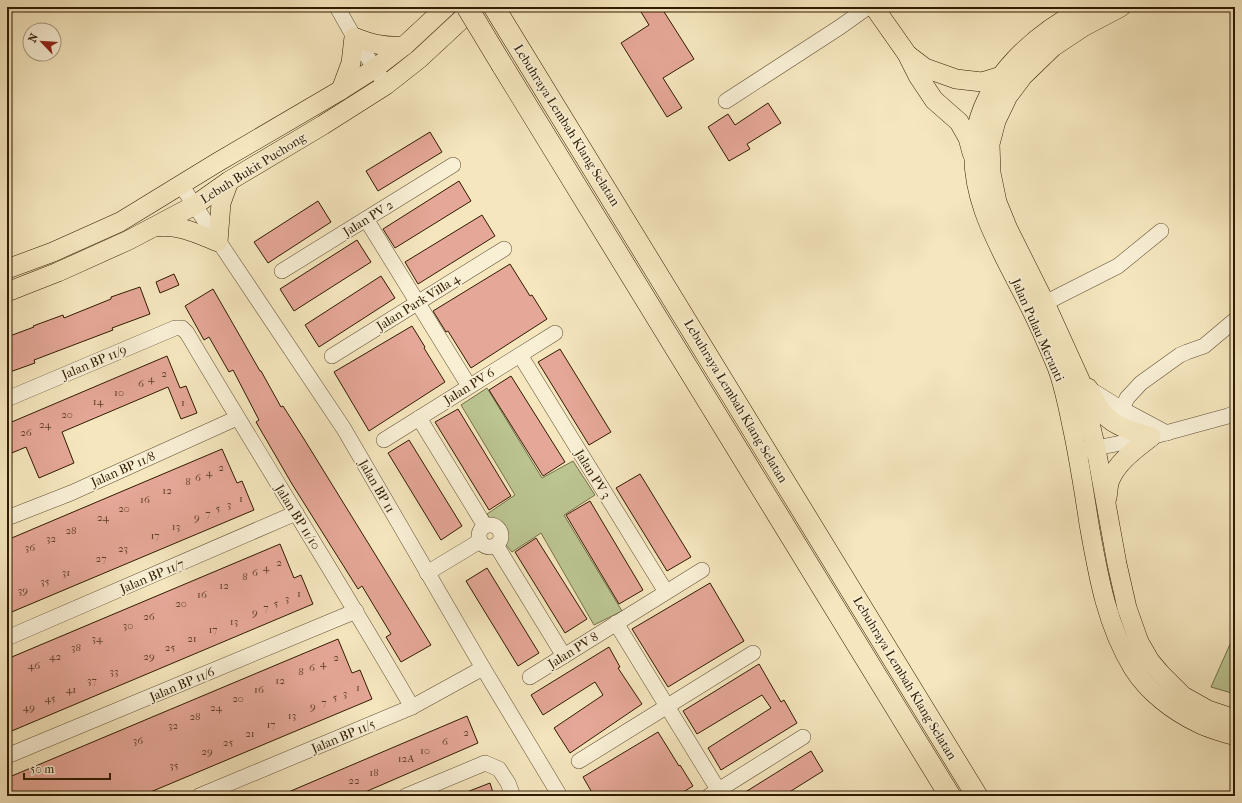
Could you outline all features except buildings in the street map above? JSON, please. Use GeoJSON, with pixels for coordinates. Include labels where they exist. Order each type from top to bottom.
{"type":"FeatureCollection","features":[{"type":"Feature","properties":{"kind":"highway","name":"Lebuhraya Lembah Klang Selatan"},"geometry":{"type":"LineString","coordinates":[[467,7],[950,796]]}},
{"type":"Feature","properties":{"kind":"highway","name":"Lebuhraya Lembah Klang Selatan"},"geometry":{"type":"LineString","coordinates":[[494,7],[978,796]]}},
{"type":"Feature","properties":{"kind":"main road","name":"Lebuh Bukit Puchong"},"geometry":{"type":"LineString","coordinates":[[7,269],[53,252],[120,222],[342,90],[404,46],[446,7]]}},
{"type":"Feature","properties":{"kind":"main road","name":"Lebuh Bukit Puchong"},"geometry":{"type":"LineString","coordinates":[[7,292],[58,272],[129,240],[194,205],[229,181],[386,85],[419,59],[475,7]]}},
{"type":"Feature","properties":{"kind":"main road"},"geometry":{"type":"LineString","coordinates":[[874,7],[907,54],[918,76],[934,100],[959,122],[968,138],[973,157]]}},
{"type":"Feature","properties":{"kind":"main road","name":"Jalan Pulau Meranti"},"geometry":{"type":"LineString","coordinates":[[1086,7],[1071,15],[1042,35],[1020,53],[1001,76],[980,114],[973,157],[976,178],[985,213],[992,231],[1033,312],[1057,368],[1067,399],[1097,569],[1109,615],[1122,648],[1134,670],[1147,687],[1174,710],[1199,724],[1235,736]]}},
{"type":"Feature","properties":{"kind":"main road","name":"Jalan Pulau Meranti"},"geometry":{"type":"LineString","coordinates":[[1121,7],[1083,27],[1053,46],[1034,64],[1008,96],[996,121],[990,144],[991,173],[997,202],[1008,229],[1084,384],[1106,505],[1128,608],[1139,642],[1150,661],[1183,696],[1208,710],[1235,719]]}},
{"type":"Feature","properties":{"kind":"main road"},"geometry":{"type":"LineString","coordinates":[[342,90],[351,63],[354,37],[382,46],[404,46]]}},
{"type":"Feature","properties":{"kind":"main road"},"geometry":{"type":"LineString","coordinates":[[907,54],[925,68],[956,79],[982,82],[1001,76]]}},
{"type":"Feature","properties":{"kind":"main road"},"geometry":{"type":"LineString","coordinates":[[151,227],[167,226],[181,228],[218,242],[222,203],[229,181]]}},
{"type":"Feature","properties":{"kind":"main road"},"geometry":{"type":"LineString","coordinates":[[1084,384],[1099,409],[1109,420],[1127,429],[1159,435]]}},
{"type":"Feature","properties":{"kind":"main road"},"geometry":{"type":"LineString","coordinates":[[1106,505],[1110,480],[1117,468],[1127,455],[1159,435]]}},
{"type":"Feature","properties":{"kind":"street"},"geometry":{"type":"LineString","coordinates":[[337,7],[354,37],[386,85]]}},
{"type":"Feature","properties":{"kind":"street"},"geometry":{"type":"LineString","coordinates":[[726,101],[840,27],[868,7]]}},
{"type":"Feature","properties":{"kind":"street","name":"Jalan PV 2"},"geometry":{"type":"LineString","coordinates":[[282,271],[453,165]]}},
{"type":"Feature","properties":{"kind":"street","name":"Jalan BP 11"},"geometry":{"type":"LineString","coordinates":[[181,185],[344,429],[427,574],[560,796]]}},
{"type":"Feature","properties":{"kind":"street"},"geometry":{"type":"LineString","coordinates":[[366,218],[469,386]]}},
{"type":"Feature","properties":{"kind":"street"},"geometry":{"type":"LineString","coordinates":[[1045,303],[1118,266],[1161,231]]}},
{"type":"Feature","properties":{"kind":"street","name":"Jalan Park Villa 4"},"geometry":{"type":"LineString","coordinates":[[332,356],[504,249]]}},
{"type":"Feature","properties":{"kind":"street"},"geometry":{"type":"LineString","coordinates":[[1122,409],[1127,398],[1141,383],[1180,355],[1204,346],[1235,320]]}},
{"type":"Feature","properties":{"kind":"street","name":"Jalan BP 11/9"},"geometry":{"type":"LineString","coordinates":[[7,399],[175,328],[182,328]]}},
{"type":"Feature","properties":{"kind":"street","name":"Jalan BP 11/10"},"geometry":{"type":"LineString","coordinates":[[182,328],[187,333],[412,706]]}},
{"type":"Feature","properties":{"kind":"street","name":"Jalan PV 6"},"geometry":{"type":"LineString","coordinates":[[384,440],[555,333]]}},
{"type":"Feature","properties":{"kind":"street","name":"Jalan PV 3"},"geometry":{"type":"LineString","coordinates":[[520,355],[666,592]]}},
{"type":"Feature","properties":{"kind":"street"},"geometry":{"type":"LineString","coordinates":[[1084,384],[1159,435]]}},
{"type":"Feature","properties":{"kind":"street"},"geometry":{"type":"LineString","coordinates":[[1077,452],[1159,435],[1235,413]]}},
{"type":"Feature","properties":{"kind":"street","name":"Jalan BP 11/8"},"geometry":{"type":"LineString","coordinates":[[7,518],[71,493],[237,418]]}},
{"type":"Feature","properties":{"kind":"street"},"geometry":{"type":"LineString","coordinates":[[419,418],[485,526]]}},
{"type":"Feature","properties":{"kind":"street","name":"Jalan BP 11/7"},"geometry":{"type":"LineString","coordinates":[[7,638],[296,514]]}},
{"type":"Feature","properties":{"kind":"street"},"geometry":{"type":"LineString","coordinates":[[485,526],[492,526],[500,532],[500,539],[493,547],[487,547],[480,541],[479,534],[485,526]]}},
{"type":"Feature","properties":{"kind":"street"},"geometry":{"type":"LineString","coordinates":[[427,574],[480,541]]}},
{"type":"Feature","properties":{"kind":"street"},"geometry":{"type":"LineString","coordinates":[[496,545],[564,656]]}},
{"type":"Feature","properties":{"kind":"street","name":"Jalan PV 8"},"geometry":{"type":"LineString","coordinates":[[530,677],[702,570]]}},
{"type":"Feature","properties":{"kind":"street","name":"Jalan BP 11/6"},"geometry":{"type":"LineString","coordinates":[[7,756],[356,611]]}},
{"type":"Feature","properties":{"kind":"street"},"geometry":{"type":"LineString","coordinates":[[616,623],[667,706],[717,794],[803,737]]}},
{"type":"Feature","properties":{"kind":"street"},"geometry":{"type":"LineString","coordinates":[[579,761],[753,653]]}},
{"type":"Feature","properties":{"kind":"street","name":"Jalan BP 11/5"},"geometry":{"type":"LineString","coordinates":[[199,796],[412,706],[483,668]]}},
{"type":"Feature","properties":{"kind":"street"},"geometry":{"type":"LineString","coordinates":[[406,796],[484,763],[499,769],[508,783],[513,796]]}},
{"type":"Feature","properties":{"kind":"green space"},"geometry":{"type":"Polygon","coordinates":[[[487,388],[542,478],[573,461],[595,495],[564,515],[622,611],[594,625],[541,533],[512,552],[506,545],[506,530],[502,522],[490,519],[487,514],[515,495],[461,405],[487,388]]]}},
{"type":"Feature","properties":{"kind":"green space"},"geometry":{"type":"Polygon","coordinates":[[[1235,633],[1235,694],[1211,687],[1235,633]]]}}]}
